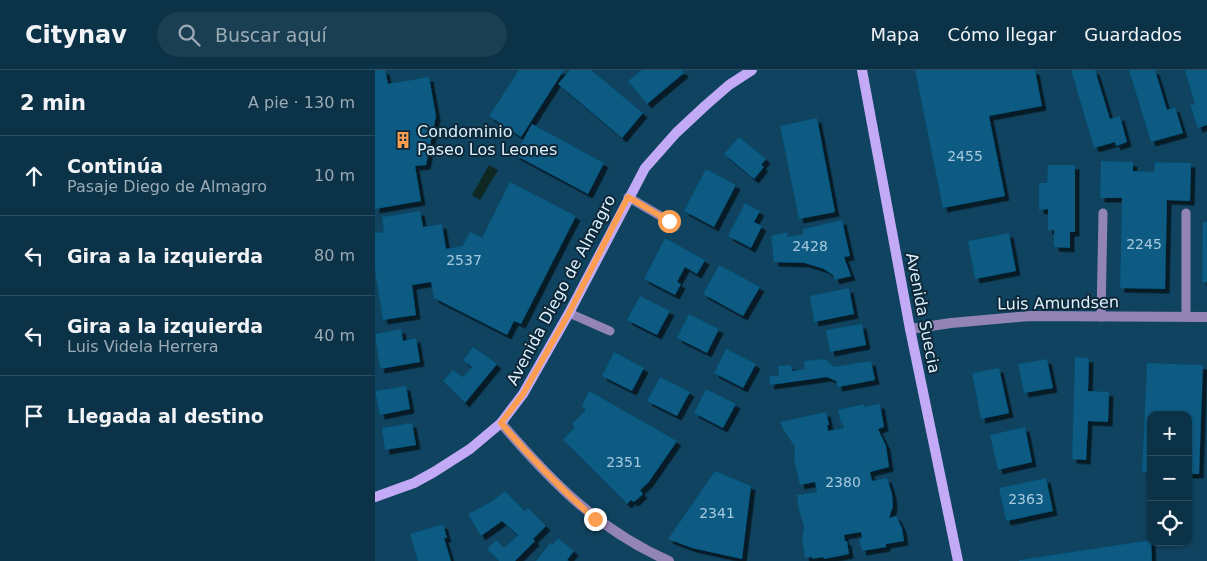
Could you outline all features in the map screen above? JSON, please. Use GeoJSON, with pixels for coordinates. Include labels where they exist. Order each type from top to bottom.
{"type":"FeatureCollection","features":[{"type":"Feature","properties":{"kind":"street","name":"Avenida Diego de Almagro"},"geometry":{"type":"LineString","coordinates":[[375,497],[414,483],[435,472],[470,449],[501,423],[523,394],[569,313],[628,197],[645,168],[676,133],[729,85],[752,70]]}},
{"type":"Feature","properties":{"kind":"street","name":"Avenida Suecia"},"geometry":{"type":"LineString","coordinates":[[862,70],[910,329],[958,561]]}},
{"type":"Feature","properties":{"kind":"street","name":"Luis Amundsen"},"geometry":{"type":"LineString","coordinates":[[910,329],[951,323],[1030,316],[1207,317]]}},
{"type":"Feature","properties":{"kind":"street"},"geometry":{"type":"LineString","coordinates":[[501,423],[522,448],[563,490],[595,519],[647,551],[669,561]]}},
{"type":"Feature","properties":{"kind":"lane"},"geometry":{"type":"LineString","coordinates":[[628,197],[669,221]]}},
{"type":"Feature","properties":{"kind":"lane"},"geometry":{"type":"LineString","coordinates":[[1101,317],[1103,213]]}},
{"type":"Feature","properties":{"kind":"lane"},"geometry":{"type":"LineString","coordinates":[[1185,317],[1186,214]]}},
{"type":"Feature","properties":{"kind":"lane"},"geometry":{"type":"LineString","coordinates":[[569,313],[610,331]]}},
{"type":"Feature","properties":{"kind":"shaded area"},"geometry":{"type":"Polygon","coordinates":[[[489,165],[498,170],[480,200],[472,195],[489,165]]]}},
{"type":"Feature","properties":{"kind":"building","name":"Condominio Paseo Los Leones"},"geometry":{"type":"Polygon","coordinates":[[[375,70],[385,70],[388,84],[429,77],[436,116],[426,165],[415,166],[421,201],[375,209],[375,70]]]}},
{"type":"Feature","properties":{"kind":"building"},"geometry":{"type":"Polygon","coordinates":[[[519,70],[564,70],[521,137],[489,116],[519,70]]]}},
{"type":"Feature","properties":{"kind":"building"},"geometry":{"type":"Polygon","coordinates":[[[570,70],[591,70],[643,113],[622,138],[558,84],[570,70]]]}},
{"type":"Feature","properties":{"kind":"building"},"geometry":{"type":"Polygon","coordinates":[[[642,70],[682,70],[684,73],[647,104],[628,81],[642,70]]]}},
{"type":"Feature","properties":{"kind":"building"},"geometry":{"type":"Polygon","coordinates":[[[915,70],[1035,70],[1042,106],[989,116],[1005,196],[943,208],[915,70]]]}},
{"type":"Feature","properties":{"kind":"building"},"geometry":{"type":"Polygon","coordinates":[[[1071,70],[1095,70],[1110,119],[1120,116],[1127,142],[1116,146],[1115,142],[1094,148],[1071,70]]]}},
{"type":"Feature","properties":{"kind":"building"},"geometry":{"type":"Polygon","coordinates":[[[1129,70],[1155,70],[1167,110],[1175,107],[1183,133],[1151,142],[1129,70]]]}},
{"type":"Feature","properties":{"kind":"building"},"geometry":{"type":"Polygon","coordinates":[[[1185,70],[1207,70],[1207,125],[1198,128],[1190,105],[1195,104],[1185,70]]]}},
{"type":"Feature","properties":{"kind":"building"},"geometry":{"type":"Polygon","coordinates":[[[817,118],[835,212],[799,219],[780,126],[817,118]]]}},
{"type":"Feature","properties":{"kind":"building"},"geometry":{"type":"Polygon","coordinates":[[[532,124],[604,163],[588,194],[515,155],[532,124]]]}},
{"type":"Feature","properties":{"kind":"building"},"geometry":{"type":"Polygon","coordinates":[[[739,137],[766,159],[761,165],[764,167],[754,179],[724,154],[739,137]]]}},
{"type":"Feature","properties":{"kind":"building"},"geometry":{"type":"Polygon","coordinates":[[[1101,161],[1133,162],[1133,171],[1154,172],[1155,162],[1191,163],[1190,201],[1167,200],[1165,289],[1120,288],[1122,198],[1100,198],[1101,161]]]}},
{"type":"Feature","properties":{"kind":"building"},"geometry":{"type":"Polygon","coordinates":[[[1048,165],[1075,165],[1075,232],[1070,232],[1070,248],[1054,247],[1054,230],[1048,230],[1048,209],[1039,210],[1039,183],[1047,183],[1048,165]]]}},
{"type":"Feature","properties":{"kind":"building"},"geometry":{"type":"Polygon","coordinates":[[[706,169],[736,185],[714,227],[684,211],[706,169]]]}},
{"type":"Feature","properties":{"kind":"building"},"geometry":{"type":"Polygon","coordinates":[[[510,182],[576,216],[521,324],[514,321],[507,335],[434,298],[431,282],[412,285],[416,315],[383,320],[375,271],[375,233],[384,232],[382,217],[420,211],[423,227],[442,224],[446,249],[462,246],[470,232],[482,238],[510,182]]]}},
{"type":"Feature","properties":{"kind":"building"},"geometry":{"type":"Polygon","coordinates":[[[745,203],[760,211],[754,222],[762,226],[751,248],[728,236],[745,203]]]}},
{"type":"Feature","properties":{"kind":"building"},"geometry":{"type":"Polygon","coordinates":[[[842,220],[850,256],[844,257],[851,276],[835,280],[833,275],[824,269],[805,263],[774,262],[771,236],[787,232],[787,237],[803,234],[803,229],[842,220]]]}},
{"type":"Feature","properties":{"kind":"building"},"geometry":{"type":"Polygon","coordinates":[[[1203,222],[1207,222],[1207,282],[1202,282],[1203,222]]]}},
{"type":"Feature","properties":{"kind":"building"},"geometry":{"type":"Polygon","coordinates":[[[1009,233],[1016,271],[975,279],[968,241],[1009,233]]]}},
{"type":"Feature","properties":{"kind":"building"},"geometry":{"type":"Polygon","coordinates":[[[665,238],[705,260],[697,274],[685,267],[677,282],[681,284],[675,295],[644,279],[665,238]]]}},
{"type":"Feature","properties":{"kind":"building"},"geometry":{"type":"Polygon","coordinates":[[[719,265],[760,287],[743,316],[703,294],[719,265]]]}},
{"type":"Feature","properties":{"kind":"building"},"geometry":{"type":"Polygon","coordinates":[[[849,288],[854,314],[814,322],[810,296],[849,288]]]}},
{"type":"Feature","properties":{"kind":"building"},"geometry":{"type":"Polygon","coordinates":[[[640,296],[670,311],[657,335],[627,320],[640,296]]]}},
{"type":"Feature","properties":{"kind":"building"},"geometry":{"type":"Polygon","coordinates":[[[689,314],[719,329],[707,353],[677,338],[689,314]]]}},
{"type":"Feature","properties":{"kind":"building"},"geometry":{"type":"Polygon","coordinates":[[[862,324],[866,345],[830,352],[826,330],[862,324]]]}},
{"type":"Feature","properties":{"kind":"building"},"geometry":{"type":"Polygon","coordinates":[[[401,329],[403,341],[416,338],[420,362],[380,369],[375,334],[401,329]]]}},
{"type":"Feature","properties":{"kind":"building"},"geometry":{"type":"Polygon","coordinates":[[[473,347],[497,364],[465,403],[443,381],[453,370],[463,377],[472,367],[463,360],[473,347]]]}},
{"type":"Feature","properties":{"kind":"building"},"geometry":{"type":"Polygon","coordinates":[[[726,349],[756,364],[743,388],[714,373],[726,349]]]}},
{"type":"Feature","properties":{"kind":"building"},"geometry":{"type":"Polygon","coordinates":[[[614,352],[644,368],[632,391],[602,376],[614,352]]]}},
{"type":"Feature","properties":{"kind":"building"},"geometry":{"type":"Polygon","coordinates":[[[1075,357],[1089,358],[1088,391],[1109,392],[1108,422],[1088,421],[1086,460],[1072,459],[1075,357]]]}},
{"type":"Feature","properties":{"kind":"building"},"geometry":{"type":"Polygon","coordinates":[[[825,359],[834,367],[871,361],[875,380],[838,387],[836,381],[827,377],[770,385],[769,376],[779,375],[778,366],[791,365],[792,371],[805,369],[804,361],[825,359]]]}},
{"type":"Feature","properties":{"kind":"building"},"geometry":{"type":"Polygon","coordinates":[[[1047,359],[1053,388],[1024,393],[1018,364],[1047,359]]]}},
{"type":"Feature","properties":{"kind":"building"},"geometry":{"type":"Polygon","coordinates":[[[1147,363],[1203,365],[1199,474],[1192,474],[1192,411],[1147,411],[1147,472],[1142,472],[1147,363]]]}},
{"type":"Feature","properties":{"kind":"building"},"geometry":{"type":"Polygon","coordinates":[[[999,368],[1009,413],[981,419],[972,373],[999,368]]]}},
{"type":"Feature","properties":{"kind":"building"},"geometry":{"type":"Polygon","coordinates":[[[660,377],[690,392],[677,416],[647,401],[660,377]]]}},
{"type":"Feature","properties":{"kind":"building"},"geometry":{"type":"Polygon","coordinates":[[[406,386],[410,409],[380,415],[375,391],[406,386]]]}},
{"type":"Feature","properties":{"kind":"building"},"geometry":{"type":"Polygon","coordinates":[[[706,389],[736,404],[723,428],[694,413],[706,389]]]}},
{"type":"Feature","properties":{"kind":"building"},"geometry":{"type":"Polygon","coordinates":[[[589,391],[677,441],[648,483],[640,490],[643,494],[634,502],[631,500],[627,504],[563,440],[575,427],[572,424],[586,410],[582,406],[589,391]]]}},
{"type":"Feature","properties":{"kind":"building"},"geometry":{"type":"Polygon","coordinates":[[[864,404],[864,407],[880,404],[884,427],[878,429],[886,446],[889,467],[870,472],[872,481],[887,478],[892,494],[893,506],[889,518],[896,516],[902,528],[904,541],[886,544],[886,547],[862,551],[859,539],[862,538],[861,532],[844,535],[849,554],[824,559],[823,557],[805,558],[802,539],[804,527],[797,495],[817,492],[815,482],[800,485],[794,460],[795,447],[780,422],[826,412],[829,425],[827,425],[828,431],[844,428],[838,410],[864,404]]]}},
{"type":"Feature","properties":{"kind":"building"},"geometry":{"type":"Polygon","coordinates":[[[412,423],[416,445],[385,450],[382,428],[412,423]]]}},
{"type":"Feature","properties":{"kind":"building"},"geometry":{"type":"Polygon","coordinates":[[[1025,427],[1032,462],[998,470],[990,435],[1025,427]]]}},
{"type":"Feature","properties":{"kind":"building"},"geometry":{"type":"Polygon","coordinates":[[[715,471],[751,486],[742,559],[692,548],[668,539],[715,471]]]}},
{"type":"Feature","properties":{"kind":"building"},"geometry":{"type":"Polygon","coordinates":[[[1046,478],[1053,511],[1006,521],[999,488],[1046,478]]]}},
{"type":"Feature","properties":{"kind":"building"},"geometry":{"type":"Polygon","coordinates":[[[505,491],[525,511],[528,508],[546,526],[533,539],[535,541],[515,561],[499,561],[487,549],[496,540],[504,548],[518,535],[502,521],[481,536],[468,514],[491,502],[505,491]]]}},
{"type":"Feature","properties":{"kind":"building"},"geometry":{"type":"Polygon","coordinates":[[[443,524],[447,538],[444,538],[451,561],[418,561],[410,534],[443,524]]]}},
{"type":"Feature","properties":{"kind":"building"},"geometry":{"type":"Polygon","coordinates":[[[558,538],[574,551],[567,560],[569,561],[536,561],[550,543],[552,545],[558,538]]]}},
{"type":"Feature","properties":{"kind":"building"},"geometry":{"type":"Polygon","coordinates":[[[1147,541],[1147,546],[1151,546],[1152,561],[1019,560],[1147,541]]]}},
{"type":"Feature","properties":{"kind":"place","name":"Condominio Paseo Los Leones"},"geometry":{"type":"Point","coordinates":[403,140]}},
{"type":"Feature","properties":{"kind":"route"},"geometry":{"type":"LineString","coordinates":[[595,519],[570,497],[522,448],[501,423],[523,394],[569,313],[628,197],[669,221]]}}]}
